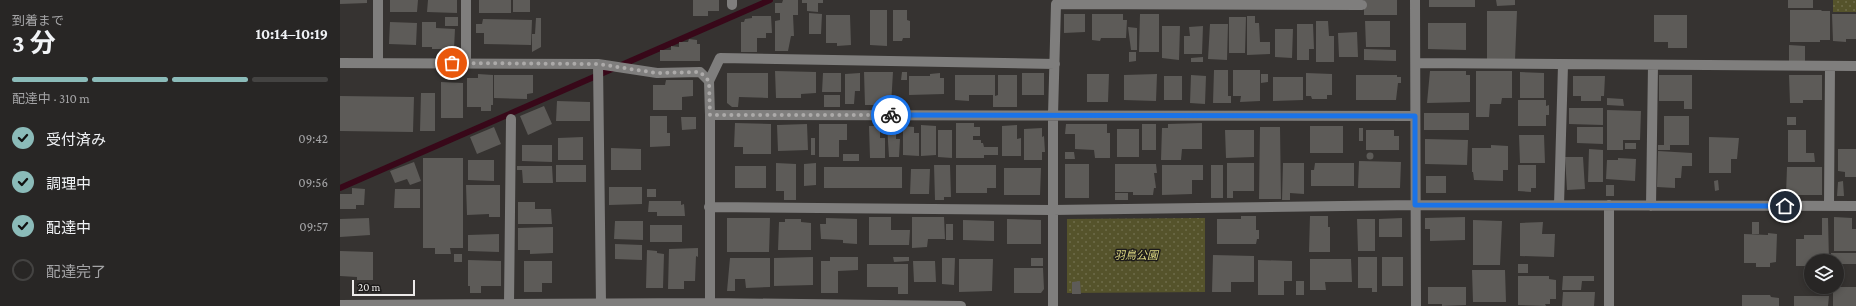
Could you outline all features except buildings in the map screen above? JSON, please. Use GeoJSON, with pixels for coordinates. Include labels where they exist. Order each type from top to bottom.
{"type":"FeatureCollection","features":[{"type":"Feature","properties":{"kind":"street"},"geometry":{"type":"LineString","coordinates":[[378,0],[378,63]]}},
{"type":"Feature","properties":{"kind":"street"},"geometry":{"type":"LineString","coordinates":[[466,0],[466,63]]}},
{"type":"Feature","properties":{"kind":"street"},"geometry":{"type":"LineString","coordinates":[[1415,0],[1416,306]]}},
{"type":"Feature","properties":{"kind":"street"},"geometry":{"type":"LineString","coordinates":[[1053,306],[1052,210],[1056,4],[1228,2],[1362,5]]}},
{"type":"Feature","properties":{"kind":"street"},"geometry":{"type":"LineString","coordinates":[[710,305],[709,81],[720,58],[1055,64]]}},
{"type":"Feature","properties":{"kind":"street"},"geometry":{"type":"LineString","coordinates":[[340,63],[598,64],[657,73],[700,72],[709,81]]}},
{"type":"Feature","properties":{"kind":"street"},"geometry":{"type":"LineString","coordinates":[[1416,63],[1856,66]]}},
{"type":"Feature","properties":{"kind":"street"},"geometry":{"type":"LineString","coordinates":[[598,64],[601,303]]}},
{"type":"Feature","properties":{"kind":"street"},"geometry":{"type":"LineString","coordinates":[[1559,205],[1563,65]]}},
{"type":"Feature","properties":{"kind":"street"},"geometry":{"type":"LineString","coordinates":[[1651,206],[1653,65]]}},
{"type":"Feature","properties":{"kind":"street"},"geometry":{"type":"LineString","coordinates":[[1829,206],[1830,66]]}},
{"type":"Feature","properties":{"kind":"street"},"geometry":{"type":"LineString","coordinates":[[710,115],[1415,116]]}},
{"type":"Feature","properties":{"kind":"street"},"geometry":{"type":"LineString","coordinates":[[509,304],[511,119]]}},
{"type":"Feature","properties":{"kind":"street"},"geometry":{"type":"LineString","coordinates":[[709,207],[1052,210],[1415,205],[1856,206]]}},
{"type":"Feature","properties":{"kind":"street"},"geometry":{"type":"LineString","coordinates":[[1609,205],[1609,306]]}},
{"type":"Feature","properties":{"kind":"street"},"geometry":{"type":"LineString","coordinates":[[340,304],[601,303],[961,306]]}},
{"type":"Feature","properties":{"kind":"green space"},"geometry":{"type":"Polygon","coordinates":[[[1833,0],[1856,0],[1856,12],[1833,12],[1833,0]]]}},
{"type":"Feature","properties":{"kind":"green space","name":"羽鳥公園"},"geometry":{"type":"Polygon","coordinates":[[[1205,218],[1205,292],[1067,293],[1067,219],[1205,218]]]}},
{"type":"Feature","properties":{"kind":"waterway"},"geometry":{"type":"LineString","coordinates":[[340,188],[770,0]]}},
{"type":"Feature","properties":{"kind":"way so far"},"geometry":{"type":"LineString","coordinates":[[452,63],[598,64],[657,73],[700,72],[709,81],[710,115],[891,115]]}},
{"type":"Feature","properties":{"kind":"route"},"geometry":{"type":"LineString","coordinates":[[891,115],[1415,116],[1415,205],[1785,206]]}}]}
